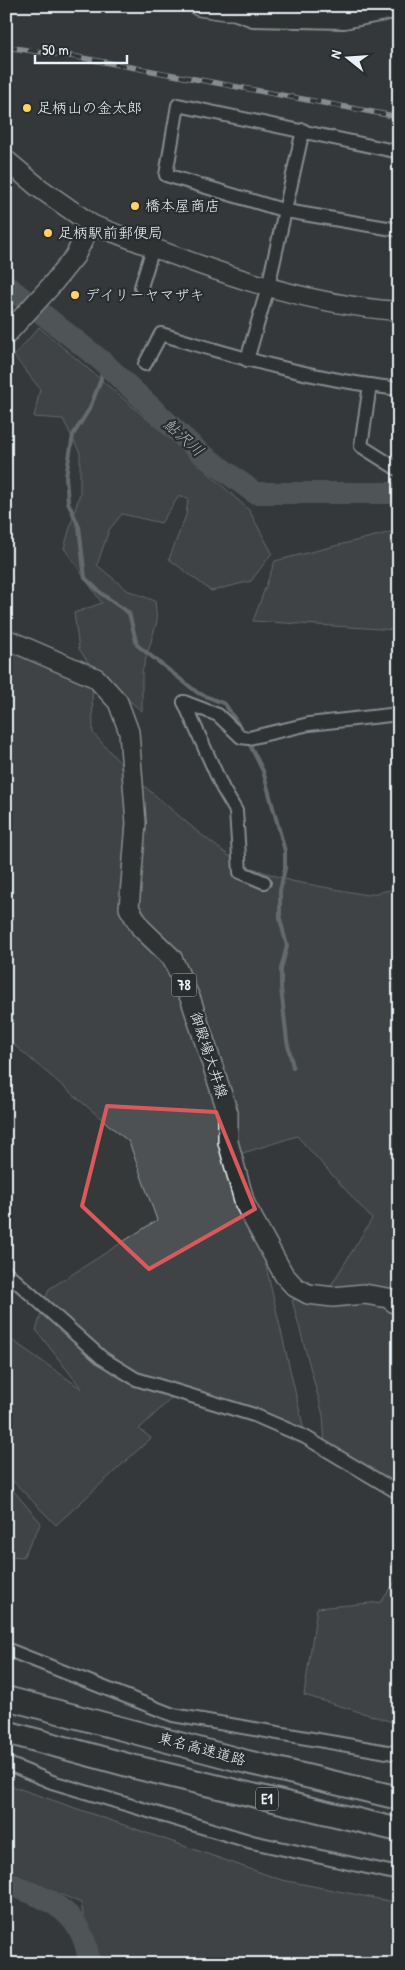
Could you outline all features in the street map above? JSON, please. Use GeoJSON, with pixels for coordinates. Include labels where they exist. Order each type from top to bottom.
{"type":"FeatureCollection","features":[{"type":"Feature","properties":{"kind":"highway","name":"東名高速道路"},"geometry":{"type":"LineString","coordinates":[[6,1698],[247,1762],[399,1798]]}},
{"type":"Feature","properties":{"kind":"highway","name":"E1"},"geometry":{"type":"LineString","coordinates":[[6,1732],[135,1767],[399,1830]]}},
{"type":"Feature","properties":{"kind":"main road"},"geometry":{"type":"LineString","coordinates":[[199,6],[340,11],[368,6]]}},
{"type":"Feature","properties":{"kind":"main road"},"geometry":{"type":"LineString","coordinates":[[6,160],[38,187],[91,224],[75,256],[6,335]]}},
{"type":"Feature","properties":{"kind":"main road","name":"御殿場大井線"},"geometry":{"type":"LineString","coordinates":[[6,639],[96,678],[118,702],[129,732],[136,823],[129,908],[141,928],[172,958],[191,1000],[228,1113],[228,1142],[245,1204],[284,1275],[294,1287],[308,1294],[332,1297],[364,1294],[388,1298],[399,1306]]}},
{"type":"Feature","properties":{"kind":"street"},"geometry":{"type":"LineString","coordinates":[[227,8],[253,20],[344,22],[399,12]]}},
{"type":"Feature","properties":{"kind":"street"},"geometry":{"type":"LineString","coordinates":[[399,152],[303,130],[178,105],[166,175],[286,211],[399,230]]}},
{"type":"Feature","properties":{"kind":"street"},"geometry":{"type":"LineString","coordinates":[[247,360],[268,287],[303,130]]}},
{"type":"Feature","properties":{"kind":"street"},"geometry":{"type":"LineString","coordinates":[[91,224],[153,248],[268,287],[312,297],[399,311]]}},
{"type":"Feature","properties":{"kind":"street"},"geometry":{"type":"LineString","coordinates":[[141,287],[153,248]]}},
{"type":"Feature","properties":{"kind":"street"},"geometry":{"type":"LineString","coordinates":[[145,364],[161,334],[247,360],[370,385],[399,389]]}},
{"type":"Feature","properties":{"kind":"street"},"geometry":{"type":"LineString","coordinates":[[370,385],[361,446],[399,470]]}},
{"type":"Feature","properties":{"kind":"street"},"geometry":{"type":"LineString","coordinates":[[264,882],[240,872],[236,811],[223,789],[184,702],[218,715],[247,738],[309,724],[399,714]]}},
{"type":"Feature","properties":{"kind":"street"},"geometry":{"type":"LineString","coordinates":[[6,1272],[102,1358],[136,1379],[254,1415],[305,1437],[399,1492]]}},
{"type":"Feature","properties":{"kind":"street"},"geometry":{"type":"LineString","coordinates":[[6,1650],[173,1715],[399,1754]]}},
{"type":"Feature","properties":{"kind":"street"},"geometry":{"type":"LineString","coordinates":[[6,1762],[52,1782],[252,1842],[399,1874]]}},
{"type":"Feature","properties":{"kind":"highlighted area"},"geometry":{"type":"Polygon","coordinates":[[[107,1106],[216,1112],[255,1209],[149,1269],[82,1206],[107,1106]]]}},
{"type":"Feature","properties":{"kind":"shaded area"},"geometry":{"type":"Polygon","coordinates":[[[39,327],[173,441],[249,510],[272,553],[251,581],[211,591],[169,559],[186,515],[188,499],[179,496],[161,523],[122,514],[109,530],[97,565],[127,590],[155,601],[157,621],[142,672],[142,711],[98,676],[79,649],[74,613],[102,603],[64,548],[80,493],[80,453],[63,419],[34,417],[40,389],[14,356],[39,327]]]}},
{"type":"Feature","properties":{"kind":"shaded area"},"geometry":{"type":"Polygon","coordinates":[[[399,530],[399,681],[397,630],[253,621],[275,561],[399,530]]]}},
{"type":"Feature","properties":{"kind":"shaded area"},"geometry":{"type":"Polygon","coordinates":[[[6,647],[92,685],[93,733],[130,774],[199,833],[240,864],[291,881],[367,895],[399,888],[399,1499],[386,1493],[325,1445],[323,1415],[292,1300],[327,1292],[372,1219],[297,1136],[240,1154],[304,1430],[178,1392],[139,1429],[151,1438],[56,1525],[6,1474],[6,1341],[9,1338],[82,1389],[36,1330],[49,1289],[157,1220],[129,1142],[6,1038],[6,647]]]}},
{"type":"Feature","properties":{"kind":"shaded area"},"geometry":{"type":"Polygon","coordinates":[[[6,1482],[41,1523],[23,1557],[6,1556],[6,1482]]]}},
{"type":"Feature","properties":{"kind":"shaded area"},"geometry":{"type":"Polygon","coordinates":[[[399,1576],[399,1724],[304,1695],[317,1608],[381,1602],[399,1576]]]}},
{"type":"Feature","properties":{"kind":"shaded area"},"geometry":{"type":"Polygon","coordinates":[[[6,1784],[282,1880],[399,1903],[399,1964],[92,1964],[81,1903],[6,1871],[6,1784]]]}},
{"type":"Feature","properties":{"kind":"waterway","name":"鮎沢川"},"geometry":{"type":"LineString","coordinates":[[6,285],[103,362],[199,452],[255,493],[399,493]]}},
{"type":"Feature","properties":{"kind":"waterway"},"geometry":{"type":"LineString","coordinates":[[103,362],[101,379],[90,408],[73,435],[66,476],[68,502],[79,527],[85,578],[102,594],[129,613],[137,645],[198,693],[225,704],[242,730]]}},
{"type":"Feature","properties":{"kind":"waterway"},"geometry":{"type":"LineString","coordinates":[[248,741],[263,771],[285,851],[285,868],[280,891],[280,919],[287,946],[281,969],[281,988],[287,1041],[293,1067]]}},
{"type":"Feature","properties":{"kind":"waterway"},"geometry":{"type":"LineString","coordinates":[[6,1884],[37,1895],[62,1910],[80,1932],[86,1946],[89,1964]]}},
{"type":"Feature","properties":{"kind":"railway"},"geometry":{"type":"LineString","coordinates":[[6,47],[77,57],[399,117]]}},
{"type":"Feature","properties":{"kind":"place","name":"足柄山の金太郎"},"geometry":{"type":"Point","coordinates":[27,108]}},
{"type":"Feature","properties":{"kind":"place","name":"橋本屋商店"},"geometry":{"type":"Point","coordinates":[135,206]}},
{"type":"Feature","properties":{"kind":"place","name":"足柄駅前郵便局"},"geometry":{"type":"Point","coordinates":[48,233]}},
{"type":"Feature","properties":{"kind":"place","name":"デイリーヤマザキ"},"geometry":{"type":"Point","coordinates":[75,295]}}]}
